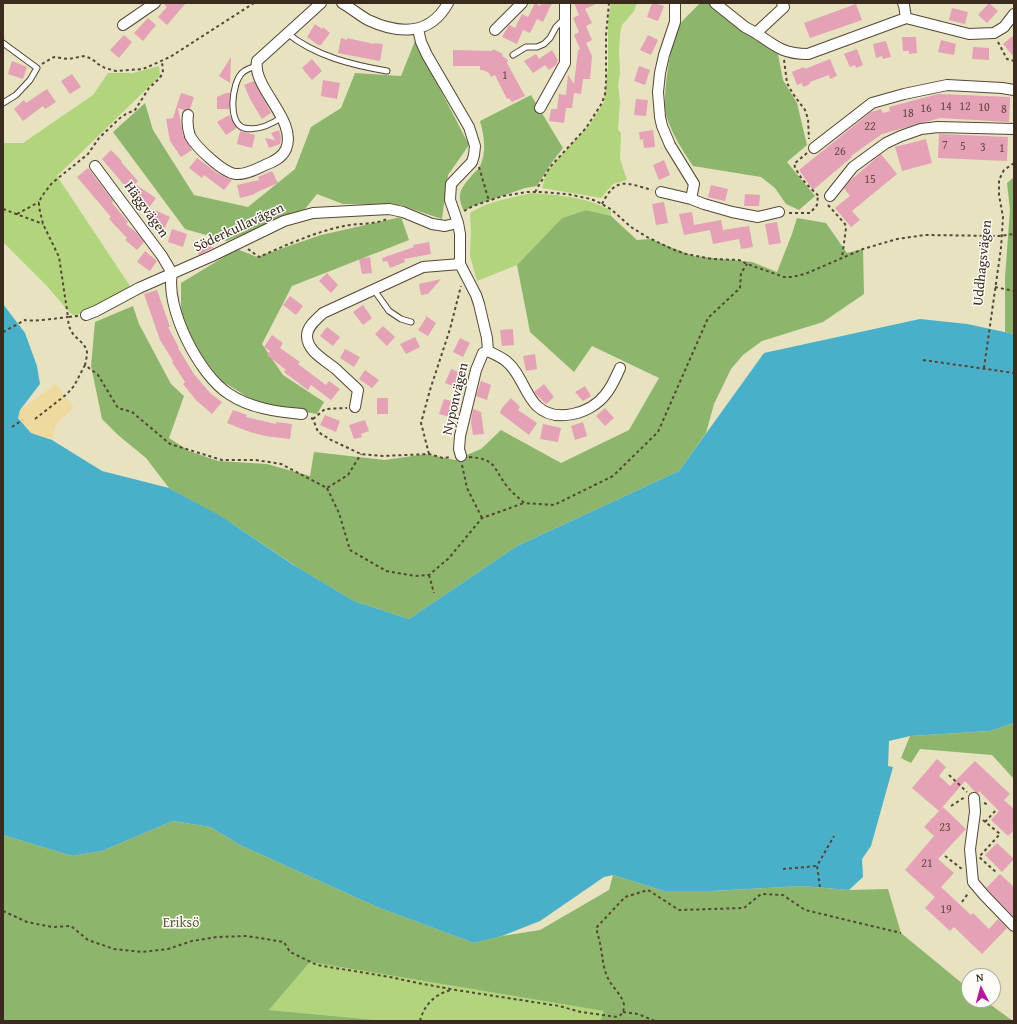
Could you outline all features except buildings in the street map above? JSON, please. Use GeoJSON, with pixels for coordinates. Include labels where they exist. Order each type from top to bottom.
{"type":"FeatureCollection","features":[{"type":"Feature","properties":{"kind":"street"},"geometry":{"type":"LineString","coordinates":[[123,25],[155,3]]}},
{"type":"Feature","properties":{"kind":"street"},"geometry":{"type":"LineString","coordinates":[[188,115],[187,121],[190,136],[204,154],[214,162],[235,174],[257,168],[281,157],[286,148],[288,139],[282,117],[261,82],[256,66],[257,62],[260,57],[321,3]]}},
{"type":"Feature","properties":{"kind":"street"},"geometry":{"type":"LineString","coordinates":[[342,3],[367,19],[386,27],[400,30],[418,29],[433,22],[448,3]]}},
{"type":"Feature","properties":{"kind":"street"},"geometry":{"type":"LineString","coordinates":[[495,30],[522,3]]}},
{"type":"Feature","properties":{"kind":"street"},"geometry":{"type":"LineString","coordinates":[[540,108],[565,63],[565,3]]}},
{"type":"Feature","properties":{"kind":"street"},"geometry":{"type":"LineString","coordinates":[[675,3],[675,22],[664,55],[660,73],[658,92],[660,117],[670,145],[694,184],[691,199]]}},
{"type":"Feature","properties":{"kind":"street"},"geometry":{"type":"LineString","coordinates":[[715,3],[744,27],[784,51],[794,54],[808,54],[906,18],[969,34],[994,32],[1004,26],[1014,14]]}},
{"type":"Feature","properties":{"kind":"street"},"geometry":{"type":"LineString","coordinates":[[756,33],[784,7],[782,3]]}},
{"type":"Feature","properties":{"kind":"street"},"geometry":{"type":"LineString","coordinates":[[903,3],[906,18]]}},
{"type":"Feature","properties":{"kind":"street"},"geometry":{"type":"LineString","coordinates":[[418,29],[421,42],[427,54],[469,127],[474,146],[472,162],[451,184],[450,200],[458,223]]}},
{"type":"Feature","properties":{"kind":"street"},"geometry":{"type":"LineString","coordinates":[[814,148],[872,103],[947,85],[1014,90]]}},
{"type":"Feature","properties":{"kind":"street"},"geometry":{"type":"LineString","coordinates":[[830,196],[853,167],[886,143],[901,136],[921,129],[938,127],[1014,129]]}},
{"type":"Feature","properties":{"kind":"street","name":"Häggvägen"},"geometry":{"type":"LineString","coordinates":[[95,166],[162,256],[172,273]]}},
{"type":"Feature","properties":{"kind":"street"},"geometry":{"type":"LineString","coordinates":[[661,192],[758,217],[778,212]]}},
{"type":"Feature","properties":{"kind":"street","name":"Söderkullavägen"},"geometry":{"type":"LineString","coordinates":[[86,315],[139,288],[212,256],[284,221],[313,213],[389,209],[403,212],[432,224],[445,226],[458,223]]}},
{"type":"Feature","properties":{"kind":"street","name":"Nyponvägen"},"geometry":{"type":"LineString","coordinates":[[458,223],[460,234],[460,264],[479,304],[487,338],[488,351]]}},
{"type":"Feature","properties":{"kind":"street"},"geometry":{"type":"LineString","coordinates":[[355,407],[358,390],[336,369],[320,358],[311,347],[307,336],[312,323],[323,313],[423,267],[460,264]]}},
{"type":"Feature","properties":{"kind":"street"},"geometry":{"type":"LineString","coordinates":[[172,273],[170,283],[181,326],[197,358],[205,371],[216,383],[228,394],[246,403],[283,412],[302,414]]}},
{"type":"Feature","properties":{"kind":"street","name":"Nyponvägen"},"geometry":{"type":"LineString","coordinates":[[488,351],[506,361],[512,367],[517,373],[531,400],[538,407],[546,412],[556,415],[567,415],[590,408],[606,394],[620,368]]}},
{"type":"Feature","properties":{"kind":"street","name":"Nyponvägen"},"geometry":{"type":"LineString","coordinates":[[461,456],[459,449],[460,436],[476,370],[483,353],[488,351]]}},
{"type":"Feature","properties":{"kind":"street"},"geometry":{"type":"LineString","coordinates":[[974,798],[975,812],[970,849],[973,880],[1014,926]]}},
{"type":"Feature","properties":{"kind":"lane"},"geometry":{"type":"LineString","coordinates":[[512,55],[526,47],[537,47],[544,44],[550,38],[556,27],[564,19]]}},
{"type":"Feature","properties":{"kind":"lane"},"geometry":{"type":"LineString","coordinates":[[287,33],[307,48],[334,59],[387,71]]}},
{"type":"Feature","properties":{"kind":"lane"},"geometry":{"type":"LineString","coordinates":[[3,43],[37,68],[30,80],[16,95],[3,103]]}},
{"type":"Feature","properties":{"kind":"lane"},"geometry":{"type":"LineString","coordinates":[[256,66],[247,69],[237,80],[233,99],[236,120],[239,125],[244,128],[254,128],[264,127],[282,117]]}},
{"type":"Feature","properties":{"kind":"lane"},"geometry":{"type":"LineString","coordinates":[[374,290],[389,311],[401,319],[411,322]]}},
{"type":"Feature","properties":{"kind":"path"},"geometry":{"type":"LineString","coordinates":[[37,68],[46,60],[54,57],[68,59],[85,56],[105,68],[116,71],[143,69],[162,62],[254,3]]}},
{"type":"Feature","properties":{"kind":"path"},"geometry":{"type":"LineString","coordinates":[[535,192],[550,167],[586,128],[602,103],[605,94],[606,82],[606,35],[609,3]]}},
{"type":"Feature","properties":{"kind":"path"},"geometry":{"type":"LineString","coordinates":[[994,32],[1007,59],[1014,62]]}},
{"type":"Feature","properties":{"kind":"path"},"geometry":{"type":"LineString","coordinates":[[784,51],[784,70],[787,83],[805,110],[808,118],[809,139],[814,148]]}},
{"type":"Feature","properties":{"kind":"path"},"geometry":{"type":"LineString","coordinates":[[35,419],[67,394],[74,386],[85,365],[87,352],[84,346],[71,333],[59,257],[43,224],[39,202],[52,183],[88,154],[99,138],[120,118],[135,110],[150,88],[160,78],[163,71],[162,62]]}},
{"type":"Feature","properties":{"kind":"path","name":"Uddhagsvägen"},"geometry":{"type":"LineString","coordinates":[[984,368],[1001,248],[1002,216],[999,195],[999,180],[1004,170],[1014,163]]}},
{"type":"Feature","properties":{"kind":"path"},"geometry":{"type":"LineString","coordinates":[[478,168],[489,200]]}},
{"type":"Feature","properties":{"kind":"path"},"geometry":{"type":"LineString","coordinates":[[602,204],[607,193],[613,187],[624,183],[661,192]]}},
{"type":"Feature","properties":{"kind":"path"},"geometry":{"type":"LineString","coordinates":[[464,211],[489,200],[527,192],[567,194],[591,199],[602,204],[612,210],[631,227],[647,237],[672,249],[686,254],[712,259],[739,260],[784,277],[805,274],[863,249],[897,239],[924,235],[1014,234]]}},
{"type":"Feature","properties":{"kind":"path"},"geometry":{"type":"LineString","coordinates":[[778,212],[810,213],[818,205],[818,195]]}},
{"type":"Feature","properties":{"kind":"path"},"geometry":{"type":"LineString","coordinates":[[17,214],[39,202]]}},
{"type":"Feature","properties":{"kind":"path"},"geometry":{"type":"LineString","coordinates":[[461,207],[466,216]]}},
{"type":"Feature","properties":{"kind":"path"},"geometry":{"type":"LineString","coordinates":[[3,209],[43,224]]}},
{"type":"Feature","properties":{"kind":"path"},"geometry":{"type":"LineString","coordinates":[[239,243],[259,257],[296,241],[344,226],[381,222],[388,219]]}},
{"type":"Feature","properties":{"kind":"path"},"geometry":{"type":"LineString","coordinates":[[85,365],[98,376],[118,408],[132,412],[170,444],[222,460],[256,460],[280,464],[327,488],[339,513],[350,550],[386,571],[415,576],[429,575],[449,558],[482,518],[524,503],[554,505],[613,476],[658,432],[708,318],[740,288],[741,273],[747,264]]}},
{"type":"Feature","properties":{"kind":"path"},"geometry":{"type":"LineString","coordinates":[[429,454],[421,423],[450,329],[461,283],[468,280]]}},
{"type":"Feature","properties":{"kind":"path"},"geometry":{"type":"LineString","coordinates":[[995,287],[1014,291]]}},
{"type":"Feature","properties":{"kind":"path"},"geometry":{"type":"LineString","coordinates":[[3,332],[25,320],[29,321],[36,319],[86,315]]}},
{"type":"Feature","properties":{"kind":"path"},"geometry":{"type":"LineString","coordinates":[[923,360],[1014,372]]}},
{"type":"Feature","properties":{"kind":"path"},"geometry":{"type":"LineString","coordinates":[[313,419],[325,409],[355,407]]}},
{"type":"Feature","properties":{"kind":"path"},"geometry":{"type":"LineString","coordinates":[[302,414],[313,419],[318,432],[331,440],[361,454],[383,456],[429,454],[443,458],[461,456],[484,458],[496,467],[507,485],[524,503]]}},
{"type":"Feature","properties":{"kind":"path"},"geometry":{"type":"LineString","coordinates":[[12,427],[22,420]]}},
{"type":"Feature","properties":{"kind":"path"},"geometry":{"type":"LineString","coordinates":[[327,488],[348,474],[361,454]]}},
{"type":"Feature","properties":{"kind":"path"},"geometry":{"type":"LineString","coordinates":[[461,456],[467,488],[482,518]]}},
{"type":"Feature","properties":{"kind":"path"},"geometry":{"type":"LineString","coordinates":[[429,575],[434,593]]}},
{"type":"Feature","properties":{"kind":"path"},"geometry":{"type":"LineString","coordinates":[[950,775],[969,794],[951,806]]}},
{"type":"Feature","properties":{"kind":"path"},"geometry":{"type":"LineString","coordinates":[[985,822],[997,809]]}},
{"type":"Feature","properties":{"kind":"path"},"geometry":{"type":"LineString","coordinates":[[975,812],[1000,834],[979,857],[997,873]]}},
{"type":"Feature","properties":{"kind":"path"},"geometry":{"type":"LineString","coordinates":[[820,887],[817,866],[834,836]]}},
{"type":"Feature","properties":{"kind":"path"},"geometry":{"type":"LineString","coordinates":[[945,856],[973,880],[962,902]]}},
{"type":"Feature","properties":{"kind":"path"},"geometry":{"type":"LineString","coordinates":[[783,869],[817,866]]}},
{"type":"Feature","properties":{"kind":"path"},"geometry":{"type":"LineString","coordinates":[[3,911],[27,922],[52,927],[71,926],[88,940],[114,949],[142,952],[168,949],[198,940],[217,937],[247,936],[284,942],[290,952],[317,965],[390,976],[418,984],[559,1006],[606,1017],[621,1016],[623,1012],[622,998],[607,978],[602,962],[596,928],[625,897],[648,890],[679,910],[744,908],[761,894],[783,895],[805,910],[901,933]]}},
{"type":"Feature","properties":{"kind":"path"},"geometry":{"type":"LineString","coordinates":[[420,1021],[422,1011],[432,1000],[443,992],[456,990]]}},
{"type":"Feature","properties":{"kind":"path"},"geometry":{"type":"LineString","coordinates":[[623,1012],[638,1014],[655,1021]]}},
{"type":"Feature","properties":{"kind":"path"},"geometry":{"type":"LineString","coordinates":[[605,1021],[606,1017]]}},
{"type":"Feature","properties":{"kind":"green space"},"geometry":{"type":"Polygon","coordinates":[[[611,3],[637,3],[634,11],[622,25],[620,34],[620,73],[618,85],[620,101],[618,130],[621,133],[620,159],[627,180],[613,184],[601,198],[542,188],[547,171],[591,123],[604,102],[608,66],[608,21],[611,3]]]}},
{"type":"Feature","properties":{"kind":"green space"},"geometry":{"type":"Polygon","coordinates":[[[700,3],[710,3],[778,54],[783,80],[797,103],[807,145],[787,162],[815,196],[799,210],[786,204],[775,188],[761,177],[693,166],[672,131],[665,110],[669,59],[675,36],[680,25],[700,3]]]}},
{"type":"Feature","properties":{"kind":"green space"},"geometry":{"type":"Polygon","coordinates":[[[415,41],[469,145],[448,175],[442,219],[400,205],[343,204],[317,194],[305,209],[227,241],[185,229],[113,132],[145,103],[153,130],[194,195],[248,207],[295,169],[311,127],[341,108],[355,73],[401,76],[415,41]]]}},
{"type":"Feature","properties":{"kind":"green space"},"geometry":{"type":"Polygon","coordinates":[[[159,66],[160,76],[57,176],[131,289],[75,316],[70,313],[47,286],[3,242],[3,143],[23,143],[93,95],[108,73],[133,73],[159,66]]]}},
{"type":"Feature","properties":{"kind":"green space"},"geometry":{"type":"Polygon","coordinates":[[[531,95],[563,148],[537,186],[525,188],[473,206],[464,211],[460,199],[461,190],[479,168],[484,155],[484,138],[480,121],[531,95]]]}},
{"type":"Feature","properties":{"kind":"green space"},"geometry":{"type":"Polygon","coordinates":[[[1014,177],[1014,334],[1005,332],[1005,277],[1010,210],[1007,183],[1014,177]]]}},
{"type":"Feature","properties":{"kind":"green space"},"geometry":{"type":"Polygon","coordinates":[[[532,193],[563,196],[583,200],[602,206],[611,211],[611,216],[586,210],[562,218],[517,265],[477,281],[470,256],[470,213],[492,203],[532,193]]]}},
{"type":"Feature","properties":{"kind":"green space"},"geometry":{"type":"Polygon","coordinates":[[[586,210],[611,216],[637,240],[650,239],[693,256],[752,262],[777,272],[797,218],[826,223],[847,253],[863,249],[864,294],[823,322],[762,341],[743,355],[731,369],[714,404],[706,433],[679,471],[517,546],[409,619],[354,601],[300,569],[233,524],[169,488],[146,458],[118,435],[102,419],[91,366],[95,322],[133,306],[139,324],[171,384],[184,396],[169,438],[189,451],[218,461],[267,464],[310,476],[314,452],[385,460],[426,454],[455,460],[481,449],[501,430],[561,463],[629,430],[659,378],[592,346],[574,372],[530,332],[517,265],[562,218],[586,210]]]}},
{"type":"Feature","properties":{"kind":"green space"},"geometry":{"type":"Polygon","coordinates":[[[401,217],[409,240],[292,286],[262,344],[283,375],[324,402],[317,414],[257,403],[222,381],[199,353],[181,317],[181,283],[237,249],[257,257],[321,235],[401,217]]]}},
{"type":"Feature","properties":{"kind":"green space"},"geometry":{"type":"Polygon","coordinates":[[[1014,723],[1014,779],[992,755],[920,749],[911,763],[901,758],[910,736],[990,731],[1014,723]]]}},
{"type":"Feature","properties":{"kind":"green space","name":"Eriksö"},"geometry":{"type":"Polygon","coordinates":[[[173,821],[210,827],[240,845],[377,907],[474,943],[502,936],[540,930],[609,890],[613,875],[664,891],[712,891],[802,886],[849,890],[888,889],[901,933],[961,982],[961,1008],[995,1008],[1013,1021],[600,1021],[604,1011],[310,962],[269,1010],[387,1021],[3,1021],[3,835],[72,856],[102,851],[173,821]]]}},
{"type":"Feature","properties":{"kind":"green space"},"geometry":{"type":"Polygon","coordinates":[[[310,962],[605,1011],[600,1021],[387,1021],[269,1010],[310,962]]]}},
{"type":"Feature","properties":{"kind":"sand"},"geometry":{"type":"Polygon","coordinates":[[[56,384],[74,408],[56,424],[52,440],[31,433],[18,418],[20,410],[56,384]]]}},
{"type":"Feature","properties":{"kind":"water"},"geometry":{"type":"Polygon","coordinates":[[[3,304],[25,333],[37,366],[40,384],[20,410],[18,418],[31,433],[52,440],[102,471],[169,488],[224,518],[292,564],[354,601],[409,619],[517,546],[679,471],[764,353],[920,319],[967,324],[1014,334],[1014,723],[990,731],[910,736],[889,741],[888,766],[893,767],[871,846],[862,859],[863,877],[849,890],[802,886],[712,891],[664,891],[613,875],[604,877],[540,921],[502,936],[474,943],[377,907],[240,845],[210,827],[173,821],[102,851],[72,856],[3,835],[3,304]]]}}]}
